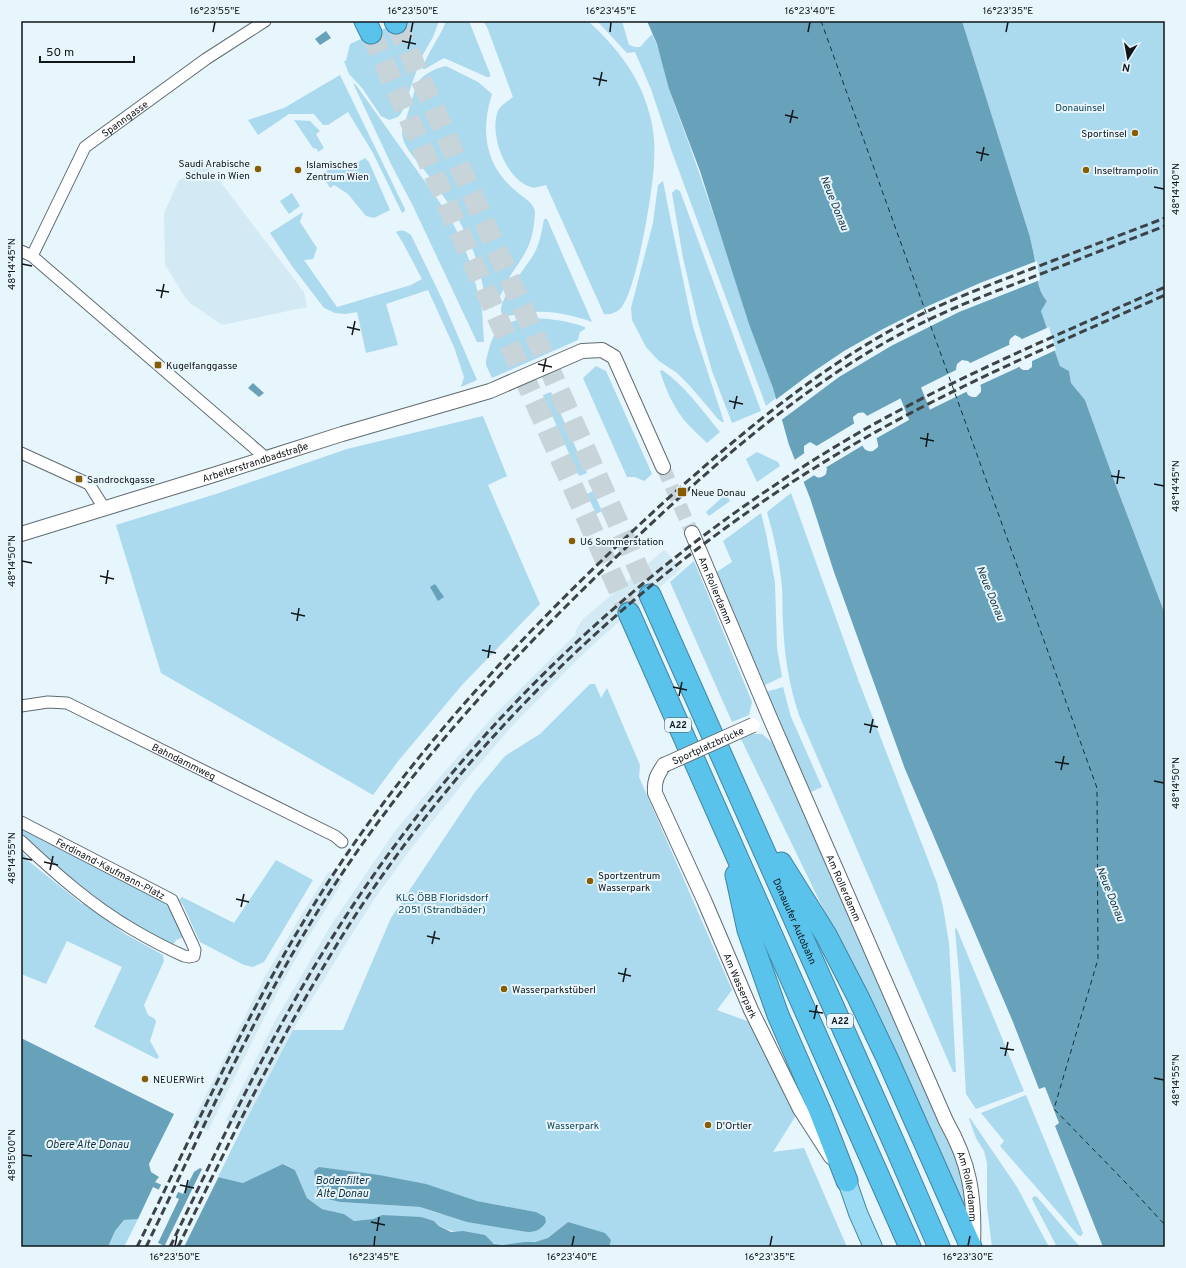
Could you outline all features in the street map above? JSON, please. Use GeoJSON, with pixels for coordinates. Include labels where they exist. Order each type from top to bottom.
{"type":"FeatureCollection","features":[{"type":"Feature","properties":{"kind":"highway","name":"Donauufer Autobahn"},"geometry":{"type":"LineString","coordinates":[[650,595],[939,1247]]}},
{"type":"Feature","properties":{"kind":"highway","name":"A22"},"geometry":{"type":"LineString","coordinates":[[629,614],[910,1247]]}},
{"type":"Feature","properties":{"kind":"highway"},"geometry":{"type":"LineString","coordinates":[[739,796],[826,935],[887,1058],[972,1247]]}},
{"type":"Feature","properties":{"kind":"highway"},"geometry":{"type":"LineString","coordinates":[[728,836],[748,930],[778,1015],[819,1109],[847,1181]]}},
{"type":"Feature","properties":{"kind":"main road"},"geometry":{"type":"LineString","coordinates":[[847,1181],[858,1213],[873,1247]]}},
{"type":"Feature","properties":{"kind":"street","name":"Spanngasse"},"geometry":{"type":"LineString","coordinates":[[32,256],[85,147],[206,59],[265,21]]}},
{"type":"Feature","properties":{"kind":"street"},"geometry":{"type":"LineString","coordinates":[[21,251],[32,256],[266,458]]}},
{"type":"Feature","properties":{"kind":"street","name":"Arbeiterstrandbadstraße"},"geometry":{"type":"LineString","coordinates":[[21,534],[342,434],[490,391],[582,351],[602,350],[614,358],[663,467]]}},
{"type":"Feature","properties":{"kind":"street"},"geometry":{"type":"LineString","coordinates":[[21,453],[89,484],[104,508]]}},
{"type":"Feature","properties":{"kind":"street","name":"Am Rollerdamm"},"geometry":{"type":"LineString","coordinates":[[692,533],[770,718],[946,1121],[961,1149],[969,1175],[974,1220],[972,1247]]}},
{"type":"Feature","properties":{"kind":"street","name":"Bahndammweg"},"geometry":{"type":"LineString","coordinates":[[21,706],[48,702],[67,703],[335,836],[342,842]]}},
{"type":"Feature","properties":{"kind":"street","name":"Sportplatzbrücke"},"geometry":{"type":"LineString","coordinates":[[654,781],[664,765],[770,718]]}},
{"type":"Feature","properties":{"kind":"street","name":"Am Wasserpark"},"geometry":{"type":"LineString","coordinates":[[654,781],[655,793],[704,900],[751,1010],[800,1109],[847,1181]]}},
{"type":"Feature","properties":{"kind":"street","name":"Ferdinand-Kaufmann-Platz"},"geometry":{"type":"LineString","coordinates":[[21,822],[172,900],[195,950],[194,956],[189,958],[184,956],[131,929],[91,901],[21,841]]}},
{"type":"Feature","properties":{"kind":"shaded area"},"geometry":{"type":"Polygon","coordinates":[[[206,163],[304,292],[307,307],[222,325],[190,303],[185,297],[165,265],[164,213],[179,180],[206,163]]]}},
{"type":"Feature","properties":{"kind":"shaded area"},"geometry":{"type":"Polygon","coordinates":[[[664,550],[681,569],[579,658],[513,725],[464,782],[416,842],[375,898],[293,1030],[242,1128],[226,1120],[276,1019],[331,925],[395,831],[497,712],[576,634],[575,632],[582,620],[664,550]]]}},
{"type":"Feature","properties":{"kind":"shaded area"},"geometry":{"type":"Polygon","coordinates":[[[329,871],[343,881],[281,985],[208,1131],[192,1123],[264,978],[329,871]]]}},
{"type":"Feature","properties":{"kind":"green space"},"geometry":{"type":"Polygon","coordinates":[[[401,21],[439,21],[433,37],[421,58],[402,112],[398,117],[389,120],[381,116],[362,88],[349,74],[344,61],[346,61],[350,44],[401,21]]]}},
{"type":"Feature","properties":{"kind":"green space"},"geometry":{"type":"Polygon","coordinates":[[[446,21],[469,21],[490,77],[444,58],[423,69],[424,64],[446,21]]]}},
{"type":"Feature","properties":{"kind":"green space"},"geometry":{"type":"Polygon","coordinates":[[[483,21],[588,21],[618,52],[641,89],[650,116],[654,138],[651,193],[643,239],[632,283],[626,299],[620,309],[614,313],[604,314],[546,185],[533,188],[522,183],[508,167],[502,157],[498,146],[495,124],[498,111],[501,106],[513,97],[487,27],[483,21]]]}},
{"type":"Feature","properties":{"kind":"green space"},"geometry":{"type":"Polygon","coordinates":[[[597,21],[622,21],[629,45],[640,47],[652,34],[656,43],[672,97],[773,388],[776,398],[766,406],[672,152],[651,89],[635,52],[627,53],[597,21]]]}},
{"type":"Feature","properties":{"kind":"green space","name":"Donauinsel"},"geometry":{"type":"Polygon","coordinates":[[[962,21],[1165,21],[1165,614],[1085,400],[1071,383],[1069,371],[1060,366],[1041,311],[1047,301],[1043,296],[1039,285],[1030,237],[962,21]]]}},
{"type":"Feature","properties":{"kind":"green space"},"geometry":{"type":"Polygon","coordinates":[[[446,66],[478,82],[492,94],[488,108],[486,135],[492,160],[506,182],[531,203],[535,212],[533,232],[529,245],[492,308],[487,304],[476,259],[467,235],[440,192],[410,153],[404,143],[403,138],[402,132],[417,83],[430,72],[446,66]]]}},
{"type":"Feature","properties":{"kind":"green space"},"geometry":{"type":"Polygon","coordinates":[[[340,75],[405,209],[402,213],[373,153],[348,112],[328,125],[323,125],[314,114],[289,114],[258,135],[248,120],[284,108],[340,75]]]}},
{"type":"Feature","properties":{"kind":"green space"},"geometry":{"type":"Polygon","coordinates":[[[353,83],[356,85],[448,214],[460,237],[471,265],[482,310],[484,342],[477,342],[353,83]]]}},
{"type":"Feature","properties":{"kind":"green space"},"geometry":{"type":"Polygon","coordinates":[[[294,120],[310,121],[320,131],[316,134],[324,148],[318,152],[317,149],[313,148],[294,120]]]}},
{"type":"Feature","properties":{"kind":"green space"},"geometry":{"type":"Polygon","coordinates":[[[365,158],[369,162],[390,210],[374,218],[366,216],[348,194],[334,185],[330,188],[323,176],[327,173],[326,171],[342,161],[347,169],[365,158]]]}},
{"type":"Feature","properties":{"kind":"green space"},"geometry":{"type":"Polygon","coordinates":[[[663,181],[693,327],[724,422],[718,419],[677,373],[659,361],[646,347],[632,320],[631,308],[653,223],[658,185],[663,181]]]}},
{"type":"Feature","properties":{"kind":"green space"},"geometry":{"type":"Polygon","coordinates":[[[676,189],[680,191],[761,411],[732,423],[712,371],[697,318],[683,258],[672,193],[676,189]]]}},
{"type":"Feature","properties":{"kind":"green space"},"geometry":{"type":"Polygon","coordinates":[[[292,193],[300,206],[289,214],[280,201],[292,193]]]}},
{"type":"Feature","properties":{"kind":"green space"},"geometry":{"type":"Polygon","coordinates":[[[303,212],[300,222],[317,248],[313,259],[304,260],[337,307],[411,285],[422,279],[396,232],[404,231],[411,235],[442,299],[477,380],[461,387],[464,377],[454,347],[428,290],[386,304],[398,345],[366,353],[357,312],[346,314],[335,313],[324,308],[292,266],[270,233],[303,212]]]}},
{"type":"Feature","properties":{"kind":"green space"},"geometry":{"type":"Polygon","coordinates":[[[544,219],[547,219],[592,322],[550,312],[532,312],[507,316],[503,315],[501,312],[504,298],[535,252],[540,240],[544,219]]]}},
{"type":"Feature","properties":{"kind":"green space"},"geometry":{"type":"Polygon","coordinates":[[[526,318],[563,321],[585,327],[585,329],[580,332],[578,340],[492,378],[486,365],[486,361],[494,336],[497,331],[508,323],[526,318]]]}},
{"type":"Feature","properties":{"kind":"green space"},"geometry":{"type":"Polygon","coordinates":[[[596,366],[606,371],[652,474],[644,481],[635,477],[627,477],[583,378],[596,366]]]}},
{"type":"Feature","properties":{"kind":"green space"},"geometry":{"type":"Polygon","coordinates":[[[662,370],[686,391],[720,432],[707,443],[692,429],[676,409],[664,384],[660,371],[662,370]]]}},
{"type":"Feature","properties":{"kind":"green space"},"geometry":{"type":"Polygon","coordinates":[[[551,392],[587,473],[579,476],[543,395],[551,392]]]}},
{"type":"Feature","properties":{"kind":"green space"},"geometry":{"type":"Polygon","coordinates":[[[483,416],[507,476],[488,485],[540,604],[462,685],[399,760],[373,795],[161,673],[116,525],[216,494],[347,449],[483,416]]]}},
{"type":"Feature","properties":{"kind":"green space"},"geometry":{"type":"Polygon","coordinates":[[[757,452],[778,462],[780,466],[757,482],[746,459],[757,452]]]}},
{"type":"Feature","properties":{"kind":"green space"},"geometry":{"type":"Polygon","coordinates":[[[593,491],[602,511],[596,514],[587,494],[593,491]]]}},
{"type":"Feature","properties":{"kind":"green space"},"geometry":{"type":"Polygon","coordinates":[[[791,493],[859,682],[937,883],[949,943],[956,1072],[953,1072],[795,704],[786,658],[780,569],[767,512],[791,493]]]}},
{"type":"Feature","properties":{"kind":"green space"},"geometry":{"type":"Polygon","coordinates":[[[726,494],[730,501],[709,516],[706,512],[726,494]]]}},
{"type":"Feature","properties":{"kind":"green space"},"geometry":{"type":"Polygon","coordinates":[[[761,513],[775,583],[777,648],[782,677],[765,685],[715,573],[732,562],[723,541],[761,513]]]}},
{"type":"Feature","properties":{"kind":"green space"},"geometry":{"type":"Polygon","coordinates":[[[694,561],[752,702],[749,715],[732,722],[670,582],[694,561]]]}},
{"type":"Feature","properties":{"kind":"green space"},"geometry":{"type":"Polygon","coordinates":[[[590,684],[595,684],[601,698],[607,688],[640,765],[639,777],[732,990],[717,1010],[758,1025],[800,1109],[773,1152],[804,1148],[847,1247],[609,1247],[568,1222],[544,1240],[522,1244],[500,1245],[478,1234],[449,1230],[434,1221],[382,1215],[373,1219],[354,1221],[344,1214],[322,1209],[307,1198],[295,1170],[284,1164],[243,1183],[218,1177],[293,1030],[343,1030],[391,918],[475,792],[505,756],[540,734],[590,684]],[[316,1188],[318,1194],[323,1198],[340,1202],[420,1207],[438,1213],[527,1232],[536,1212],[477,1201],[452,1193],[316,1188]]]}},
{"type":"Feature","properties":{"kind":"green space"},"geometry":{"type":"Polygon","coordinates":[[[783,687],[791,717],[822,787],[811,792],[766,692],[783,687]]]}},
{"type":"Feature","properties":{"kind":"green space"},"geometry":{"type":"Polygon","coordinates":[[[752,734],[762,734],[774,744],[909,1055],[960,1168],[967,1199],[966,1208],[959,1203],[895,1057],[741,739],[752,734]]]}},
{"type":"Feature","properties":{"kind":"green space"},"geometry":{"type":"Polygon","coordinates":[[[21,826],[160,898],[171,911],[184,937],[176,940],[172,947],[134,927],[60,869],[21,835],[21,826]]]}},
{"type":"Feature","properties":{"kind":"green space"},"geometry":{"type":"Polygon","coordinates":[[[21,852],[26,856],[26,859],[82,904],[84,903],[125,934],[163,955],[164,961],[144,1005],[148,1015],[155,1019],[156,1022],[150,1041],[159,1057],[157,1059],[94,1027],[122,967],[67,941],[46,984],[21,974],[21,852]]]}},
{"type":"Feature","properties":{"kind":"green space"},"geometry":{"type":"Polygon","coordinates":[[[276,860],[313,880],[264,962],[253,967],[244,965],[200,942],[183,905],[179,900],[182,897],[234,923],[276,860]]]}},
{"type":"Feature","properties":{"kind":"green space"},"geometry":{"type":"Polygon","coordinates":[[[956,927],[1024,1091],[976,1109],[966,1094],[956,927]]]}},
{"type":"Feature","properties":{"kind":"green space"},"geometry":{"type":"Polygon","coordinates":[[[1026,1095],[1083,1233],[1081,1236],[1078,1235],[1000,1146],[1004,1141],[981,1113],[1026,1095]]]}},
{"type":"Feature","properties":{"kind":"green space"},"geometry":{"type":"Polygon","coordinates":[[[970,1118],[1017,1187],[1049,1247],[992,1247],[987,1207],[987,1163],[984,1151],[976,1138],[969,1119],[970,1118]]]}},
{"type":"Feature","properties":{"kind":"green space"},"geometry":{"type":"Polygon","coordinates":[[[1035,1196],[1080,1247],[1057,1247],[1032,1199],[1035,1196]]]}},
{"type":"Feature","properties":{"kind":"green space"},"geometry":{"type":"Polygon","coordinates":[[[138,1219],[124,1247],[108,1247],[115,1231],[124,1220],[138,1219]]]}},
{"type":"Feature","properties":{"kind":"water","name":"Neue Donau"},"geometry":{"type":"Polygon","coordinates":[[[647,21],[962,21],[1030,237],[1039,285],[1043,296],[1047,301],[1041,311],[1060,366],[1069,371],[1071,383],[1085,400],[1165,614],[1165,1247],[1103,1247],[1055,1126],[1059,1123],[1045,1087],[1039,1089],[1013,1022],[905,769],[834,572],[810,498],[789,445],[773,388],[749,324],[700,171],[669,89],[657,44],[647,21]],[[1015,335],[1010,339],[1009,343],[1020,368],[1023,370],[1028,370],[1032,367],[1032,361],[1021,338],[1015,335]],[[962,360],[957,364],[956,369],[968,395],[976,397],[981,392],[981,387],[970,363],[962,360]],[[912,385],[908,387],[905,394],[908,404],[915,417],[918,420],[922,420],[927,417],[927,413],[922,399],[915,387],[912,385]],[[858,413],[853,417],[864,448],[868,451],[873,451],[878,447],[878,444],[874,429],[869,419],[864,413],[858,413]],[[810,442],[804,446],[804,452],[814,475],[820,478],[826,474],[827,469],[817,446],[810,442]]]}},
{"type":"Feature","properties":{"kind":"water"},"geometry":{"type":"Polygon","coordinates":[[[326,31],[331,38],[320,45],[315,39],[326,31]]]}},
{"type":"Feature","properties":{"kind":"water"},"geometry":{"type":"Polygon","coordinates":[[[253,383],[264,393],[259,397],[248,388],[253,383]]]}},
{"type":"Feature","properties":{"kind":"water"},"geometry":{"type":"Polygon","coordinates":[[[435,584],[444,597],[438,601],[430,587],[435,584]]]}},
{"type":"Feature","properties":{"kind":"water","name":"Obere Alte Donau"},"geometry":{"type":"Polygon","coordinates":[[[21,1038],[174,1114],[149,1164],[151,1172],[159,1177],[155,1182],[183,1194],[194,1172],[200,1168],[218,1177],[243,1183],[283,1164],[295,1170],[307,1198],[322,1209],[344,1214],[354,1221],[373,1219],[382,1215],[421,1217],[434,1221],[439,1226],[451,1232],[463,1231],[485,1235],[494,1244],[503,1245],[535,1242],[548,1238],[568,1222],[605,1233],[611,1240],[609,1247],[167,1247],[158,1243],[179,1199],[153,1187],[138,1219],[124,1220],[115,1231],[108,1247],[21,1247],[21,1038]]]}},
{"type":"Feature","properties":{"kind":"water","name":"Bodenfilter Alte Donau"},"geometry":{"type":"Polygon","coordinates":[[[319,1167],[379,1175],[426,1184],[477,1201],[536,1212],[545,1217],[546,1222],[538,1230],[527,1232],[467,1222],[420,1207],[340,1202],[323,1198],[318,1194],[314,1171],[319,1167]]]}},
{"type":"Feature","properties":{"kind":"pier"},"geometry":{"type":"Polygon","coordinates":[[[1037,261],[1040,280],[959,312],[891,346],[839,377],[780,421],[774,401],[844,351],[928,306],[980,283],[1037,261]]]}},
{"type":"Feature","properties":{"kind":"pier"},"geometry":{"type":"Polygon","coordinates":[[[1049,327],[1056,350],[1030,362],[1020,340],[1049,327]]]}},
{"type":"Feature","properties":{"kind":"pier"},"geometry":{"type":"Polygon","coordinates":[[[1011,344],[1021,366],[978,386],[968,364],[1011,344]]]}},
{"type":"Feature","properties":{"kind":"pier"},"geometry":{"type":"Polygon","coordinates":[[[958,369],[968,391],[925,412],[916,390],[958,369]]]}},
{"type":"Feature","properties":{"kind":"pier"},"geometry":{"type":"Polygon","coordinates":[[[907,395],[916,416],[875,439],[865,417],[907,395]]]}},
{"type":"Feature","properties":{"kind":"pier"},"geometry":{"type":"Polygon","coordinates":[[[855,423],[865,444],[825,468],[815,447],[855,423]]]}},
{"type":"Feature","properties":{"kind":"pier"},"geometry":{"type":"Polygon","coordinates":[[[806,452],[816,474],[802,483],[793,461],[806,452]]]}},
{"type":"Feature","properties":{"kind":"pier"},"geometry":{"type":"Polygon","coordinates":[[[203,1167],[219,1176],[184,1247],[164,1247],[203,1167]]]}},
{"type":"Feature","properties":{"kind":"pier"},"geometry":{"type":"Polygon","coordinates":[[[162,1183],[179,1190],[175,1199],[158,1191],[162,1183]]]}},
{"type":"Feature","properties":{"kind":"waterway","name":"Neue Donau"},"geometry":{"type":"LineString","coordinates":[[897,358],[933,449]]}},
{"type":"Feature","properties":{"kind":"ferry route"},"geometry":{"type":"LineString","coordinates":[[821,21],[1097,788],[1098,959],[1054,1109],[1165,1225]]}},
{"type":"Feature","properties":{"kind":"tunnel"},"geometry":{"type":"LineString","coordinates":[[396,23],[650,595]]}},
{"type":"Feature","properties":{"kind":"tunnel"},"geometry":{"type":"LineString","coordinates":[[371,33],[629,613]]}},
{"type":"Feature","properties":{"kind":"tunnel"},"geometry":{"type":"LineString","coordinates":[[663,467],[692,533]]}},
{"type":"Feature","properties":{"kind":"railway"},"geometry":{"type":"LineString","coordinates":[[137,1247],[241,1035],[310,911],[347,854],[386,799],[472,694],[518,644],[614,548],[721,452],[780,404],[841,361],[873,340],[921,314],[952,300],[1165,218]]}},
{"type":"Feature","properties":{"kind":"railway"},"geometry":{"type":"LineString","coordinates":[[146,1247],[248,1036],[292,954],[316,914],[350,862],[424,763],[464,716],[547,625],[635,539],[731,452],[799,398],[835,374],[908,330],[951,309],[1165,226]]}},
{"type":"Feature","properties":{"kind":"railway"},"geometry":{"type":"LineString","coordinates":[[170,1247],[269,1046],[313,968],[337,930],[389,854],[445,781],[506,712],[571,647],[640,586],[713,529],[788,476],[867,428],[903,408],[977,372],[1165,287]]}},
{"type":"Feature","properties":{"kind":"railway"},"geometry":{"type":"LineString","coordinates":[[178,1247],[278,1049],[344,933],[392,861],[445,792],[502,727],[563,664],[628,605],[695,550],[766,500],[839,453],[918,409],[1000,369],[1165,295]]}},
{"type":"Feature","properties":{"kind":"place","name":"Sportinsel"},"geometry":{"type":"Point","coordinates":[1135,133]}},
{"type":"Feature","properties":{"kind":"place","name":"Saudi Arabische Schule in Wien"},"geometry":{"type":"Point","coordinates":[258,169]}},
{"type":"Feature","properties":{"kind":"place","name":"Islamisches Zentrum Wien"},"geometry":{"type":"Point","coordinates":[298,170]}},
{"type":"Feature","properties":{"kind":"place","name":"Inseltrampolin"},"geometry":{"type":"Point","coordinates":[1086,170]}},
{"type":"Feature","properties":{"kind":"place","name":"Kugelfanggasse"},"geometry":{"type":"Point","coordinates":[158,365]}},
{"type":"Feature","properties":{"kind":"place","name":"Sandrockgasse"},"geometry":{"type":"Point","coordinates":[79,479]}},
{"type":"Feature","properties":{"kind":"place","name":"Neue Donau"},"geometry":{"type":"Point","coordinates":[682,492]}},
{"type":"Feature","properties":{"kind":"place","name":"U6 Sommerstation"},"geometry":{"type":"Point","coordinates":[572,541]}},
{"type":"Feature","properties":{"kind":"place","name":"Sportzentrum Wasserpark"},"geometry":{"type":"Point","coordinates":[590,881]}},
{"type":"Feature","properties":{"kind":"place","name":"Wasserparkstüberl"},"geometry":{"type":"Point","coordinates":[504,989]}},
{"type":"Feature","properties":{"kind":"place","name":"NEUERWirt"},"geometry":{"type":"Point","coordinates":[145,1079]}},
{"type":"Feature","properties":{"kind":"place","name":"D'Ortler"},"geometry":{"type":"Point","coordinates":[708,1125]}},
{"type":"Feature","properties":{"kind":"park label","name":"KLG ÖBB Floridsdorf 2051 (Strandbäder)"},"geometry":{"type":"Point","coordinates":[442,902]}},
{"type":"Feature","properties":{"kind":"park label","name":"Wasserpark"},"geometry":{"type":"Point","coordinates":[573,1125]}}]}
